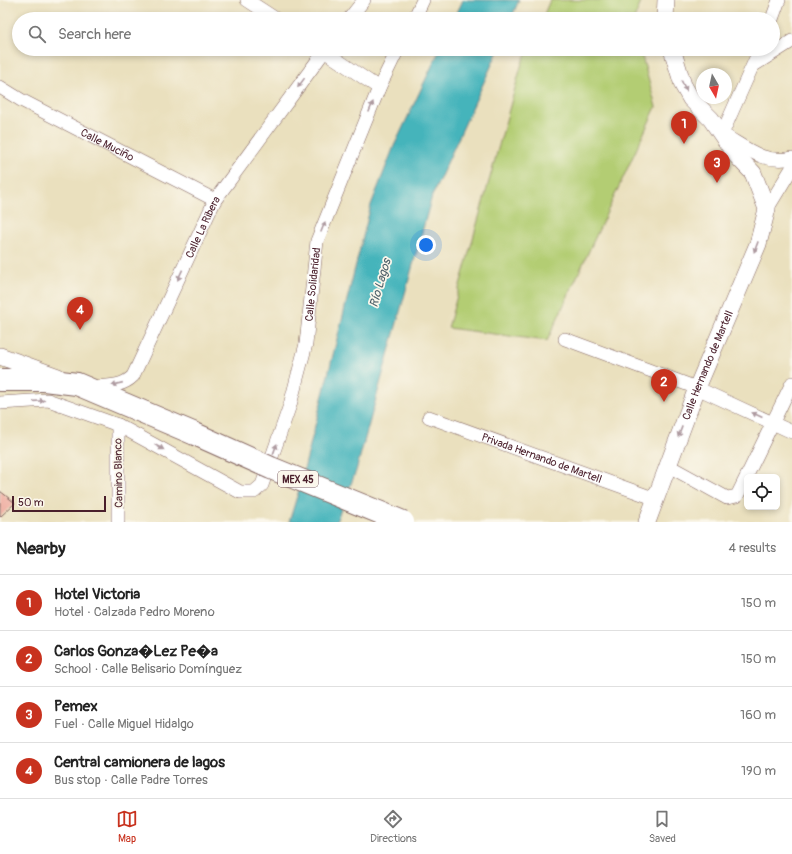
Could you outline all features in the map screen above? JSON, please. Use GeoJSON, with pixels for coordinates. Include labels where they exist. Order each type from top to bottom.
{"type":"FeatureCollection","features":[{"type":"Feature","properties":{"kind":"highway","name":"MEX 45"},"geometry":{"type":"LineString","coordinates":[[2,380],[44,380],[82,386],[271,468],[403,522]]}},
{"type":"Feature","properties":{"kind":"street"},"geometry":{"type":"LineString","coordinates":[[247,0],[265,12]]}},
{"type":"Feature","properties":{"kind":"street"},"geometry":{"type":"LineString","coordinates":[[355,12],[364,0]]}},
{"type":"Feature","properties":{"kind":"street"},"geometry":{"type":"LineString","coordinates":[[417,12],[423,0]]}},
{"type":"Feature","properties":{"kind":"street"},"geometry":{"type":"LineString","coordinates":[[665,12],[666,0]]}},
{"type":"Feature","properties":{"kind":"street"},"geometry":{"type":"LineString","coordinates":[[775,12],[779,0]]}},
{"type":"Feature","properties":{"kind":"street"},"geometry":{"type":"LineString","coordinates":[[780,49],[792,42]]}},
{"type":"Feature","properties":{"kind":"street","name":"Calle La Ribera"},"geometry":{"type":"LineString","coordinates":[[82,386],[114,386],[126,382],[133,376],[216,200],[320,56]]}},
{"type":"Feature","properties":{"kind":"street"},"geometry":{"type":"LineString","coordinates":[[333,56],[379,88]]}},
{"type":"Feature","properties":{"kind":"street","name":"Calle Solidaridad"},"geometry":{"type":"LineString","coordinates":[[118,425],[240,492],[254,492],[262,485],[290,406],[306,344],[317,241],[379,88],[395,56]]}},
{"type":"Feature","properties":{"kind":"street"},"geometry":{"type":"LineString","coordinates":[[674,56],[683,85],[691,99],[711,119],[735,154],[753,173],[767,209]]}},
{"type":"Feature","properties":{"kind":"street"},"geometry":{"type":"LineString","coordinates":[[722,134],[757,56]]}},
{"type":"Feature","properties":{"kind":"street"},"geometry":{"type":"LineString","coordinates":[[754,65],[769,56]]}},
{"type":"Feature","properties":{"kind":"street","name":"Calle Muciño"},"geometry":{"type":"LineString","coordinates":[[0,87],[21,100],[216,200]]}},
{"type":"Feature","properties":{"kind":"street"},"geometry":{"type":"LineString","coordinates":[[722,134],[762,158],[785,160],[792,158]]}},
{"type":"Feature","properties":{"kind":"street"},"geometry":{"type":"LineString","coordinates":[[767,209],[792,168]]}},
{"type":"Feature","properties":{"kind":"street","name":"Calle Hernando de Martell"},"geometry":{"type":"LineString","coordinates":[[647,522],[697,388],[758,244],[767,209]]}},
{"type":"Feature","properties":{"kind":"street"},"geometry":{"type":"LineString","coordinates":[[565,339],[697,388],[792,432]]}},
{"type":"Feature","properties":{"kind":"street"},"geometry":{"type":"LineString","coordinates":[[0,356],[82,386]]}},
{"type":"Feature","properties":{"kind":"street"},"geometry":{"type":"LineString","coordinates":[[667,465],[727,498],[737,496],[792,384]]}},
{"type":"Feature","properties":{"kind":"street"},"geometry":{"type":"LineString","coordinates":[[0,403],[48,400],[118,425]]}},
{"type":"Feature","properties":{"kind":"street","name":"Privada Hernando de Martell"},"geometry":{"type":"LineString","coordinates":[[428,417],[656,499]]}},
{"type":"Feature","properties":{"kind":"street","name":"Camino Blanco"},"geometry":{"type":"LineString","coordinates":[[118,425],[118,522]]}},
{"type":"Feature","properties":{"kind":"green space"},"geometry":{"type":"Polygon","coordinates":[[[550,0],[642,0],[637,12],[545,12],[550,0]]]}},
{"type":"Feature","properties":{"kind":"green space"},"geometry":{"type":"Polygon","coordinates":[[[525,56],[642,56],[656,107],[547,341],[448,328],[525,56]]]}},
{"type":"Feature","properties":{"kind":"water"},"geometry":{"type":"Polygon","coordinates":[[[463,0],[519,0],[514,12],[457,12],[463,0]]]}},
{"type":"Feature","properties":{"kind":"water","name":"Río Lagos"},"geometry":{"type":"Polygon","coordinates":[[[437,56],[496,56],[432,196],[356,471],[336,522],[289,522],[298,493],[371,205],[394,146],[437,56]]]}},
{"type":"Feature","properties":{"kind":"building"},"geometry":{"type":"Polygon","coordinates":[[[0,491],[15,503],[0,517],[0,491]]]}},
{"type":"Feature","properties":{"kind":"place","name":"Hotel Victoria"},"geometry":{"type":"Point","coordinates":[684,144]}},
{"type":"Feature","properties":{"kind":"place","name":"Pemex"},"geometry":{"type":"Point","coordinates":[717,183]}},
{"type":"Feature","properties":{"kind":"place","name":"Central camionera de lagos"},"geometry":{"type":"Point","coordinates":[80,330]}},
{"type":"Feature","properties":{"kind":"place","name":"Carlos Gonza�Lez Pe�a"},"geometry":{"type":"Point","coordinates":[664,402]}}]}
